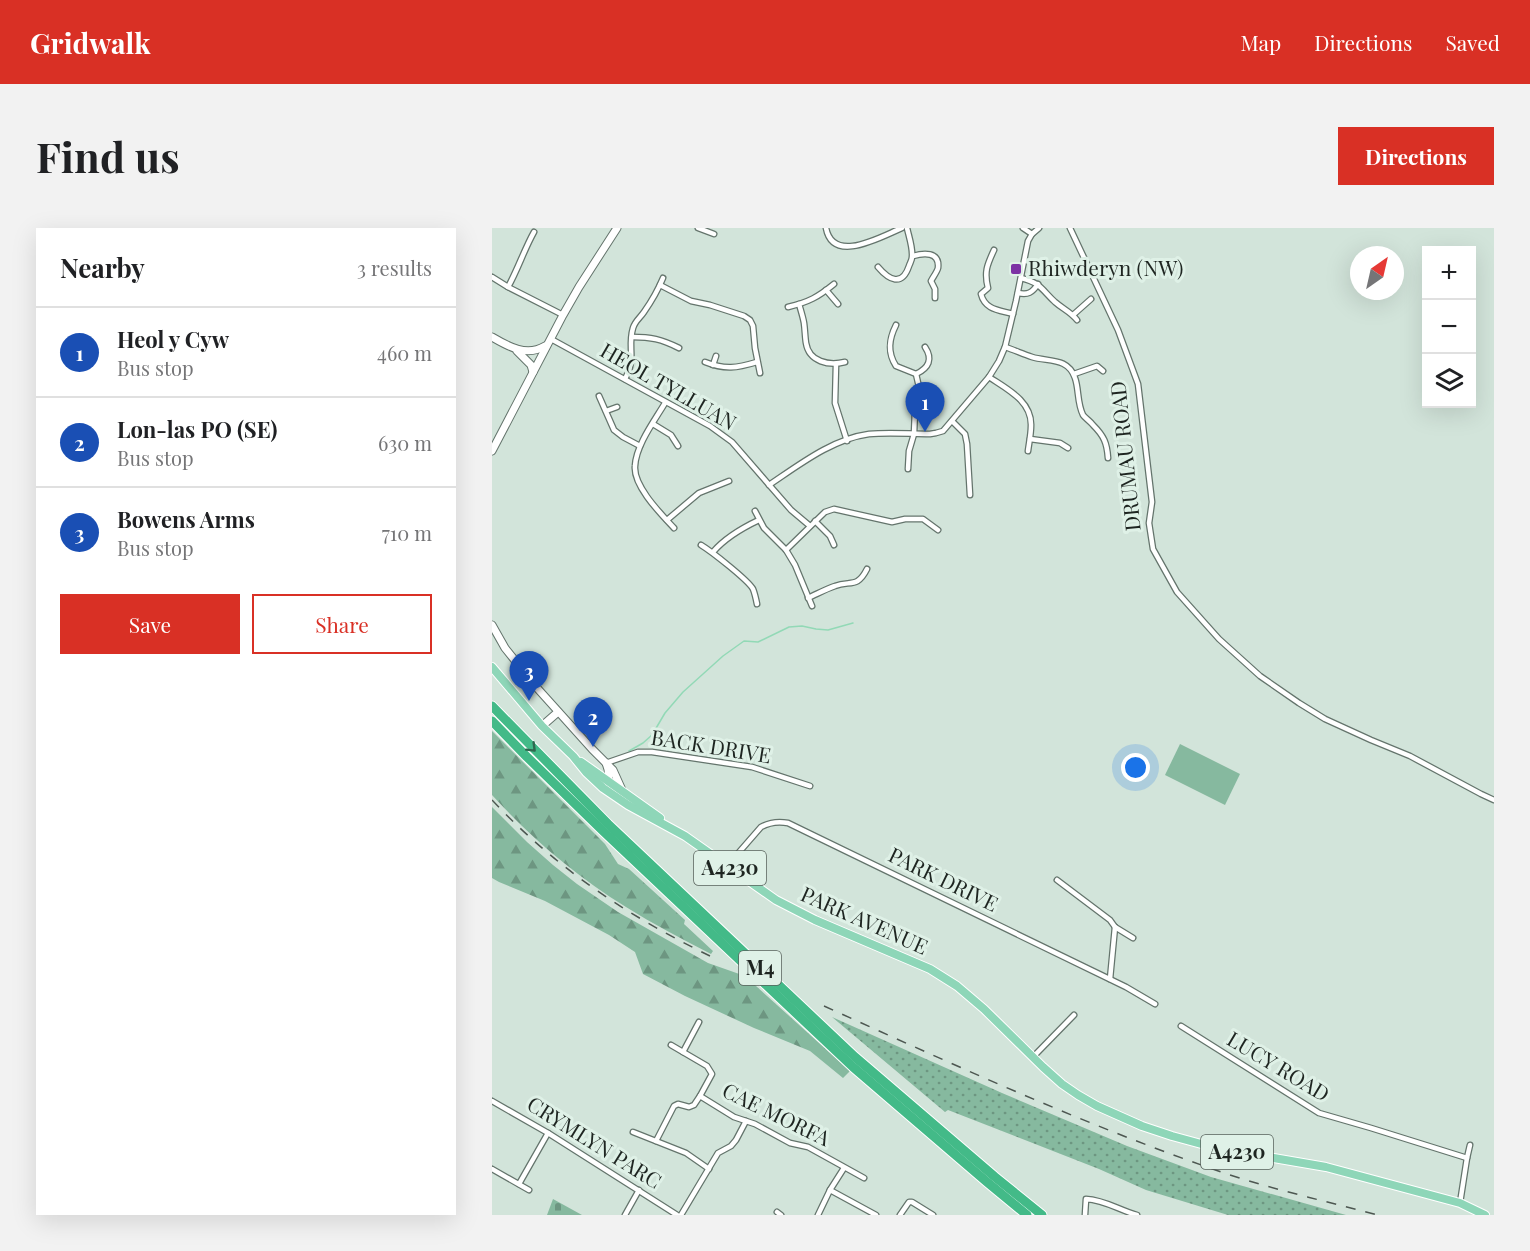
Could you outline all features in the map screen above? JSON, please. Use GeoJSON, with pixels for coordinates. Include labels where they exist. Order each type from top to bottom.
{"type":"FeatureCollection","features":[{"type":"Feature","properties":{"kind":"highway","name":"M4"},"geometry":{"type":"LineString","coordinates":[[492,706],[608,824],[855,1057],[1042,1215]]}},
{"type":"Feature","properties":{"kind":"highway","name":"M4"},"geometry":{"type":"LineString","coordinates":[[492,720],[526,757],[853,1067],[1028,1215]]}},
{"type":"Feature","properties":{"kind":"main road"},"geometry":{"type":"LineString","coordinates":[[492,451],[583,279],[617,228]]}},
{"type":"Feature","properties":{"kind":"main road"},"geometry":{"type":"LineString","coordinates":[[493,340],[528,352],[539,350],[549,342]]}},
{"type":"Feature","properties":{"kind":"main road"},"geometry":{"type":"LineString","coordinates":[[515,349],[531,365],[533,372]]}},
{"type":"Feature","properties":{"kind":"main road"},"geometry":{"type":"LineString","coordinates":[[492,625],[516,662],[616,775],[622,790]]}},
{"type":"Feature","properties":{"kind":"main road","name":"A4230"},"geometry":{"type":"LineString","coordinates":[[492,667],[542,726],[596,782],[613,795]]}},
{"type":"Feature","properties":{"kind":"main road"},"geometry":{"type":"LineString","coordinates":[[542,726],[558,712]]}},
{"type":"Feature","properties":{"kind":"main road","name":"A4230"},"geometry":{"type":"LineString","coordinates":[[573,756],[608,780]]}},
{"type":"Feature","properties":{"kind":"main road"},"geometry":{"type":"LineString","coordinates":[[606,763],[609,769],[609,788],[613,795]]}},
{"type":"Feature","properties":{"kind":"main road","name":"PARK AVENUE"},"geometry":{"type":"LineString","coordinates":[[608,780],[672,828],[776,900],[858,939],[930,969],[957,986],[1033,1057]]}},
{"type":"Feature","properties":{"kind":"main road","name":"PARK AVENUE"},"geometry":{"type":"LineString","coordinates":[[613,795],[672,828]]}},
{"type":"Feature","properties":{"kind":"main road","name":"A4230"},"geometry":{"type":"LineString","coordinates":[[1033,1057],[1062,1084],[1078,1095],[1142,1126],[1216,1148],[1326,1167],[1460,1203],[1485,1215]]}},
{"type":"Feature","properties":{"kind":"street"},"geometry":{"type":"LineString","coordinates":[[698,228],[714,234]]}},
{"type":"Feature","properties":{"kind":"street"},"geometry":{"type":"LineString","coordinates":[[826,228],[834,243],[842,246],[867,243],[902,228]]}},
{"type":"Feature","properties":{"kind":"street"},"geometry":{"type":"LineString","coordinates":[[878,267],[885,276],[895,280],[907,274],[913,256],[907,228]]}},
{"type":"Feature","properties":{"kind":"street"},"geometry":{"type":"LineString","coordinates":[[1023,228],[1032,234]]}},
{"type":"Feature","properties":{"kind":"street"},"geometry":{"type":"LineString","coordinates":[[769,485],[809,459],[868,434],[936,434],[943,431],[989,377],[999,361],[1013,314],[1028,241],[1039,228]]}},
{"type":"Feature","properties":{"kind":"street","name":"DRUMAU ROAD"},"geometry":{"type":"LineString","coordinates":[[1070,228],[1118,330],[1138,384],[1152,502],[1149,523],[1153,549],[1177,592],[1219,639],[1260,676],[1299,703],[1325,719],[1371,741],[1410,756],[1494,800]]}},
{"type":"Feature","properties":{"kind":"street"},"geometry":{"type":"LineString","coordinates":[[508,287],[534,232]]}},
{"type":"Feature","properties":{"kind":"street"},"geometry":{"type":"LineString","coordinates":[[994,250],[987,264],[985,276],[988,288],[981,294],[983,302],[990,307],[1013,314]]}},
{"type":"Feature","properties":{"kind":"street"},"geometry":{"type":"LineString","coordinates":[[913,256],[932,255],[937,259],[938,268],[931,281],[935,289],[935,298]]}},
{"type":"Feature","properties":{"kind":"street"},"geometry":{"type":"LineString","coordinates":[[492,277],[563,315]]}},
{"type":"Feature","properties":{"kind":"street"},"geometry":{"type":"LineString","coordinates":[[625,379],[632,360],[630,343],[636,322],[663,278]]}},
{"type":"Feature","properties":{"kind":"street"},"geometry":{"type":"LineString","coordinates":[[1021,278],[1038,284],[1053,301],[1077,320]]}},
{"type":"Feature","properties":{"kind":"street"},"geometry":{"type":"LineString","coordinates":[[788,307],[807,302],[834,284]]}},
{"type":"Feature","properties":{"kind":"street"},"geometry":{"type":"LineString","coordinates":[[1018,293],[1026,295],[1038,284]]}},
{"type":"Feature","properties":{"kind":"street"},"geometry":{"type":"LineString","coordinates":[[660,285],[691,301],[710,305],[750,320],[753,326],[760,373]]}},
{"type":"Feature","properties":{"kind":"street"},"geometry":{"type":"LineString","coordinates":[[826,290],[838,304]]}},
{"type":"Feature","properties":{"kind":"street"},"geometry":{"type":"LineString","coordinates":[[1073,315],[1091,298]]}},
{"type":"Feature","properties":{"kind":"street"},"geometry":{"type":"LineString","coordinates":[[799,304],[804,320],[808,350],[819,360],[827,363],[845,362]]}},
{"type":"Feature","properties":{"kind":"street"},"geometry":{"type":"LineString","coordinates":[[896,325],[890,344],[892,361],[896,366],[916,374]]}},
{"type":"Feature","properties":{"kind":"street"},"geometry":{"type":"LineString","coordinates":[[632,337],[651,337],[679,348]]}},
{"type":"Feature","properties":{"kind":"street","name":"HEOL TYLLUAN"},"geometry":{"type":"LineString","coordinates":[[549,342],[625,379],[710,426],[732,442],[791,510],[810,526]]}},
{"type":"Feature","properties":{"kind":"street"},"geometry":{"type":"LineString","coordinates":[[916,374],[926,367],[929,361],[930,354],[925,347]]}},
{"type":"Feature","properties":{"kind":"street"},"geometry":{"type":"LineString","coordinates":[[1005,347],[1032,357],[1057,360],[1066,365],[1077,380],[1080,407],[1084,416],[1101,433],[1107,444],[1108,458]]}},
{"type":"Feature","properties":{"kind":"street"},"geometry":{"type":"LineString","coordinates":[[713,365],[716,356]]}},
{"type":"Feature","properties":{"kind":"street"},"geometry":{"type":"LineString","coordinates":[[705,362],[727,369],[758,362]]}},
{"type":"Feature","properties":{"kind":"street"},"geometry":{"type":"LineString","coordinates":[[836,364],[836,403],[847,441]]}},
{"type":"Feature","properties":{"kind":"street"},"geometry":{"type":"LineString","coordinates":[[1074,374],[1097,366],[1103,371]]}},
{"type":"Feature","properties":{"kind":"street"},"geometry":{"type":"LineString","coordinates":[[908,469],[909,451],[914,434],[915,410],[919,397],[916,374]]}},
{"type":"Feature","properties":{"kind":"street"},"geometry":{"type":"LineString","coordinates":[[989,377],[1020,398],[1029,411],[1032,425],[1028,451]]}},
{"type":"Feature","properties":{"kind":"street"},"geometry":{"type":"LineString","coordinates":[[599,396],[614,430],[640,446]]}},
{"type":"Feature","properties":{"kind":"street"},"geometry":{"type":"LineString","coordinates":[[665,403],[640,446],[634,467],[639,485],[674,528]]}},
{"type":"Feature","properties":{"kind":"street"},"geometry":{"type":"LineString","coordinates":[[606,411],[617,407]]}},
{"type":"Feature","properties":{"kind":"street"},"geometry":{"type":"LineString","coordinates":[[952,422],[965,434],[970,495]]}},
{"type":"Feature","properties":{"kind":"street"},"geometry":{"type":"LineString","coordinates":[[653,424],[671,435],[678,446]]}},
{"type":"Feature","properties":{"kind":"street"},"geometry":{"type":"LineString","coordinates":[[1030,439],[1060,443],[1068,448]]}},
{"type":"Feature","properties":{"kind":"street"},"geometry":{"type":"LineString","coordinates":[[667,520],[699,492],[729,481]]}},
{"type":"Feature","properties":{"kind":"street"},"geometry":{"type":"LineString","coordinates":[[786,550],[825,512],[834,509],[892,522],[904,519],[923,519],[938,530]]}},
{"type":"Feature","properties":{"kind":"street"},"geometry":{"type":"LineString","coordinates":[[755,511],[764,528],[786,550],[795,565],[812,606]]}},
{"type":"Feature","properties":{"kind":"street"},"geometry":{"type":"LineString","coordinates":[[713,552],[743,527],[759,520]]}},
{"type":"Feature","properties":{"kind":"street"},"geometry":{"type":"LineString","coordinates":[[815,521],[830,537],[834,545]]}},
{"type":"Feature","properties":{"kind":"street"},"geometry":{"type":"LineString","coordinates":[[701,545],[713,552],[748,583],[754,590],[756,604]]}},
{"type":"Feature","properties":{"kind":"street"},"geometry":{"type":"LineString","coordinates":[[808,598],[838,585],[852,584],[864,575],[867,569]]}},
{"type":"Feature","properties":{"kind":"street","name":"BACK DRIVE"},"geometry":{"type":"LineString","coordinates":[[606,763],[638,752],[652,752],[752,767],[810,786]]}},
{"type":"Feature","properties":{"kind":"street","name":"PARK DRIVE"},"geometry":{"type":"LineString","coordinates":[[727,866],[761,827],[768,823],[788,823],[1126,987],[1155,1004]]}},
{"type":"Feature","properties":{"kind":"street"},"geometry":{"type":"LineString","coordinates":[[1057,880],[1132,938]]}},
{"type":"Feature","properties":{"kind":"street"},"geometry":{"type":"LineString","coordinates":[[1110,980],[1115,927]]}},
{"type":"Feature","properties":{"kind":"street"},"geometry":{"type":"LineString","coordinates":[[1033,1057],[1074,1015]]}},
{"type":"Feature","properties":{"kind":"street"},"geometry":{"type":"LineString","coordinates":[[683,1052],[699,1022]]}},
{"type":"Feature","properties":{"kind":"street","name":"LUCY ROAD"},"geometry":{"type":"LineString","coordinates":[[1181,1026],[1319,1113],[1467,1158]]}},
{"type":"Feature","properties":{"kind":"street"},"geometry":{"type":"LineString","coordinates":[[671,1046],[710,1069],[711,1074],[700,1096]]}},
{"type":"Feature","properties":{"kind":"street","name":"CAE MORFA"},"geometry":{"type":"LineString","coordinates":[[656,1141],[676,1103],[688,1107],[694,1105],[700,1096],[734,1117],[755,1124],[790,1143],[808,1147],[864,1178]]}},
{"type":"Feature","properties":{"kind":"street","name":"CRYMLYN PARC"},"geometry":{"type":"LineString","coordinates":[[492,1101],[548,1133],[679,1215]]}},
{"type":"Feature","properties":{"kind":"street"},"geometry":{"type":"LineString","coordinates":[[679,1215],[718,1153],[731,1146],[746,1121]]}},
{"type":"Feature","properties":{"kind":"street"},"geometry":{"type":"LineString","coordinates":[[633,1132],[686,1153],[709,1169]]}},
{"type":"Feature","properties":{"kind":"street"},"geometry":{"type":"LineString","coordinates":[[519,1184],[548,1133]]}},
{"type":"Feature","properties":{"kind":"street"},"geometry":{"type":"LineString","coordinates":[[1460,1203],[1470,1144]]}},
{"type":"Feature","properties":{"kind":"street"},"geometry":{"type":"LineString","coordinates":[[818,1215],[844,1168]]}},
{"type":"Feature","properties":{"kind":"street"},"geometry":{"type":"LineString","coordinates":[[492,1169],[529,1190]]}},
{"type":"Feature","properties":{"kind":"street"},"geometry":{"type":"LineString","coordinates":[[625,1215],[639,1190]]}},
{"type":"Feature","properties":{"kind":"street"},"geometry":{"type":"LineString","coordinates":[[830,1190],[876,1215]]}},
{"type":"Feature","properties":{"kind":"street"},"geometry":{"type":"LineString","coordinates":[[1085,1215],[1086,1199],[1097,1199],[1137,1215]]}},
{"type":"Feature","properties":{"kind":"street"},"geometry":{"type":"LineString","coordinates":[[900,1215],[909,1202],[933,1215]]}},
{"type":"Feature","properties":{"kind":"green space"},"geometry":{"type":"Polygon","coordinates":[[[492,731],[605,844],[618,864],[629,869],[685,920],[684,924],[713,951],[711,954],[647,919],[590,883],[555,856],[507,811],[492,795],[492,731]]]}},
{"type":"Feature","properties":{"kind":"green space"},"geometry":{"type":"Polygon","coordinates":[[[1180,744],[1240,774],[1225,805],[1165,775],[1180,744]]]}},
{"type":"Feature","properties":{"kind":"green space"},"geometry":{"type":"Polygon","coordinates":[[[492,807],[553,865],[618,912],[708,963],[745,976],[850,1071],[843,1078],[810,1051],[754,1028],[643,974],[635,952],[609,935],[545,901],[492,878],[492,807]]]}},
{"type":"Feature","properties":{"kind":"green space"},"geometry":{"type":"Polygon","coordinates":[[[832,1017],[1127,1146],[1211,1177],[1346,1215],[1228,1215],[1146,1190],[1099,1169],[948,1110],[945,1112],[832,1017]]]}},
{"type":"Feature","properties":{"kind":"green space"},"geometry":{"type":"Polygon","coordinates":[[[553,1199],[582,1215],[547,1215],[553,1199]]]}},
{"type":"Feature","properties":{"kind":"waterway"},"geometry":{"type":"LineString","coordinates":[[629,751],[652,735],[665,713],[683,692],[723,656],[744,641],[758,642],[789,627],[802,626],[828,630],[853,623]]}},
{"type":"Feature","properties":{"kind":"railway"},"geometry":{"type":"LineString","coordinates":[[492,800],[541,847],[594,888],[621,907],[710,956]]}},
{"type":"Feature","properties":{"kind":"railway"},"geometry":{"type":"LineString","coordinates":[[824,1006],[1014,1091],[1158,1149],[1249,1181],[1378,1215]]}},
{"type":"Feature","properties":{"kind":"place","name":"Rhiwderyn (NW)"},"geometry":{"type":"Point","coordinates":[1016,269]}},
{"type":"Feature","properties":{"kind":"place","name":"Heol y Cyw"},"geometry":{"type":"Point","coordinates":[925,432]}},
{"type":"Feature","properties":{"kind":"place","name":"Bowens Arms"},"geometry":{"type":"Point","coordinates":[529,701]}},
{"type":"Feature","properties":{"kind":"place","name":"Lon-las PO (SE)"},"geometry":{"type":"Point","coordinates":[593,747]}}]}
